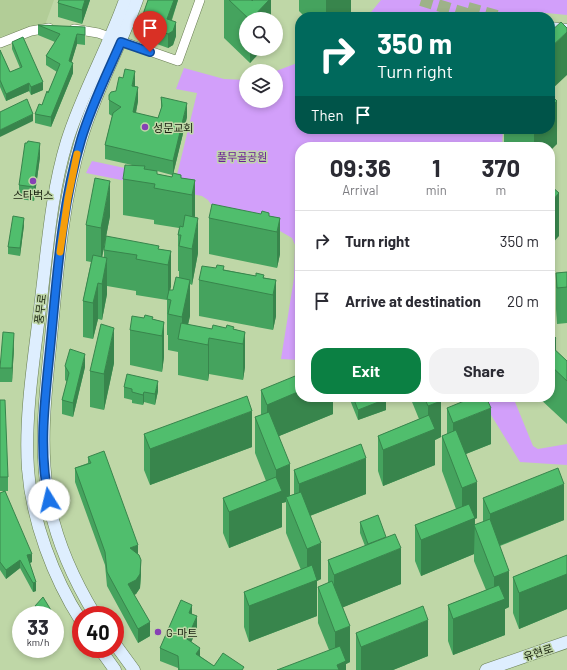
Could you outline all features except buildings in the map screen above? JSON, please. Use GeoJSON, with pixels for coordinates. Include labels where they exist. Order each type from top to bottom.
{"type":"FeatureCollection","features":[{"type":"Feature","properties":{"kind":"street","name":"풍무로"},"geometry":{"type":"LineString","coordinates":[[90,606],[71,569],[56,528],[47,491],[44,465],[44,429],[57,274],[63,222],[72,176],[88,120],[116,40],[125,0]]}},
{"type":"Feature","properties":{"kind":"street","name":"풍무로"},"geometry":{"type":"LineString","coordinates":[[74,606],[56,571],[40,528],[29,480],[27,449],[28,424],[45,271],[58,175],[76,117],[137,0]]}},
{"type":"Feature","properties":{"kind":"street"},"geometry":{"type":"LineString","coordinates":[[0,43],[39,29],[63,28],[89,31],[178,61],[200,0]]}},
{"type":"Feature","properties":{"kind":"street"},"geometry":{"type":"LineString","coordinates":[[555,29],[567,30]]}},
{"type":"Feature","properties":{"kind":"street"},"geometry":{"type":"LineString","coordinates":[[555,35],[567,36]]}},
{"type":"Feature","properties":{"kind":"street","name":"유현로"},"geometry":{"type":"LineString","coordinates":[[486,670],[567,642]]}},
{"type":"Feature","properties":{"kind":"street"},"geometry":{"type":"LineString","coordinates":[[124,656],[134,670]]}},
{"type":"Feature","properties":{"kind":"street"},"geometry":{"type":"LineString","coordinates":[[106,658],[115,670]]}},
{"type":"Feature","properties":{"kind":"shaded area"},"geometry":{"type":"Polygon","coordinates":[[[0,0],[54,0],[45,25],[31,27],[0,37],[0,0]]]}},
{"type":"Feature","properties":{"kind":"green space"},"geometry":{"type":"Polygon","coordinates":[[[381,0],[567,0],[567,15],[555,14],[555,12],[371,12],[381,0]]]}},
{"type":"Feature","properties":{"kind":"green space","name":"풀무골공원"},"geometry":{"type":"Polygon","coordinates":[[[295,64],[295,134],[503,134],[502,142],[295,142],[295,245],[292,238],[280,231],[217,213],[208,200],[202,196],[86,173],[92,161],[176,179],[197,93],[176,89],[184,68],[224,79],[239,80],[239,108],[283,108],[283,68],[295,64]]]}},
{"type":"Feature","properties":{"kind":"green space","name":"풀무골공원"},"geometry":{"type":"Polygon","coordinates":[[[295,245],[295,360],[281,359],[294,278],[295,245]]]}},
{"type":"Feature","properties":{"kind":"green space"},"geometry":{"type":"Polygon","coordinates":[[[483,402],[515,402],[533,446],[538,449],[567,444],[567,465],[520,462],[483,402]]]}},
{"type":"Feature","properties":{"kind":"tunnel"},"geometry":{"type":"LineString","coordinates":[[421,0],[461,12]]}},
{"type":"Feature","properties":{"kind":"tunnel"},"geometry":{"type":"LineString","coordinates":[[468,8],[482,12]]}},
{"type":"Feature","properties":{"kind":"slow traffic"},"geometry":{"type":"LineString","coordinates":[[60,252],[63,222],[77,154]]}},
{"type":"Feature","properties":{"kind":"place","name":"성문교회"},"geometry":{"type":"Point","coordinates":[145,127]}},
{"type":"Feature","properties":{"kind":"place","name":"스타벅스"},"geometry":{"type":"Point","coordinates":[33,181]}},
{"type":"Feature","properties":{"kind":"place","name":"G-마트"},"geometry":{"type":"Point","coordinates":[158,632]}},
{"type":"Feature","properties":{"kind":"route"},"geometry":{"type":"LineString","coordinates":[[49,500],[44,465],[46,386],[63,222],[72,176],[81,139],[121,42],[150,52]]}}]}
